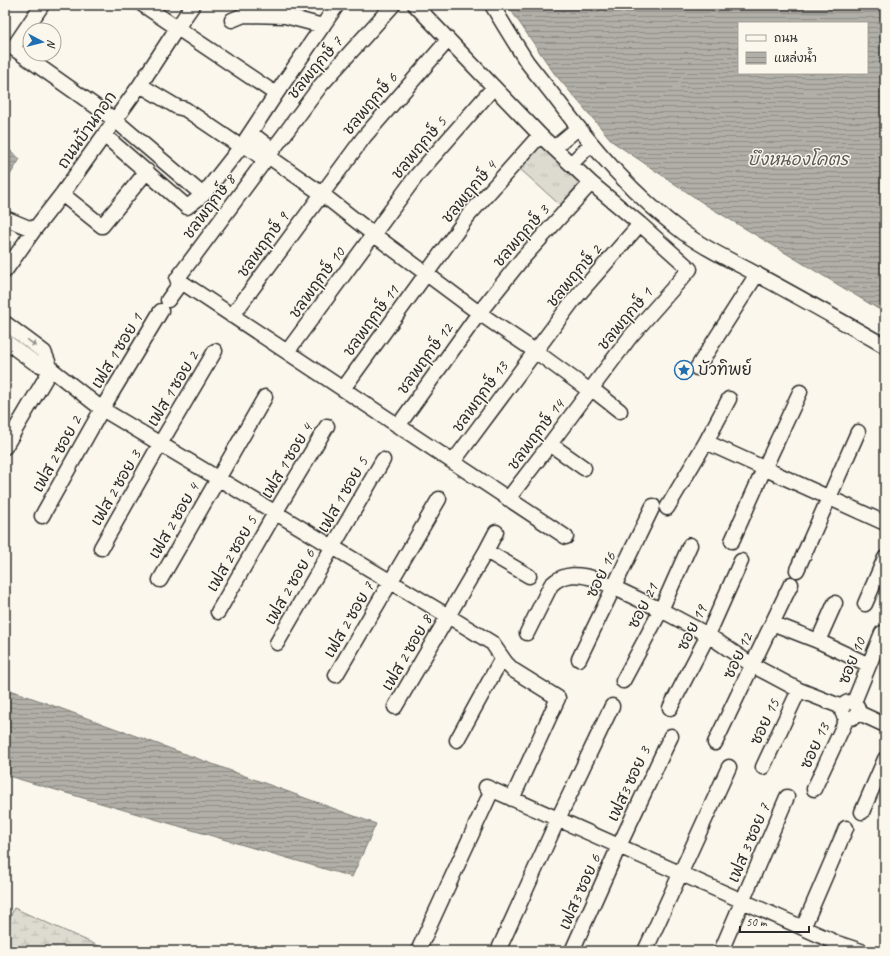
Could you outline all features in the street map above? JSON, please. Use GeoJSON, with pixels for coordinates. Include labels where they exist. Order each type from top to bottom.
{"type":"FeatureCollection","features":[{"type":"Feature","properties":{"kind":"street"},"geometry":{"type":"LineString","coordinates":[[42,5],[9,46],[114,120],[203,195]]}},
{"type":"Feature","properties":{"kind":"street"},"geometry":{"type":"LineString","coordinates":[[143,5],[276,94]]}},
{"type":"Feature","properties":{"kind":"street","name":"ถนนบ้านกอก"},"geometry":{"type":"LineString","coordinates":[[5,271],[104,135],[193,5]]}},
{"type":"Feature","properties":{"kind":"street"},"geometry":{"type":"LineString","coordinates":[[104,135],[187,206],[203,195],[245,141],[337,5]]}},
{"type":"Feature","properties":{"kind":"street","name":"ชลพฤกษ์ 7"},"geometry":{"type":"LineString","coordinates":[[269,155],[321,85],[392,5]]}},
{"type":"Feature","properties":{"kind":"street"},"geometry":{"type":"LineString","coordinates":[[414,5],[540,135],[591,183],[640,224]]}},
{"type":"Feature","properties":{"kind":"street"},"geometry":{"type":"LineString","coordinates":[[492,5],[527,61],[578,128],[629,185],[654,209],[685,234],[718,254],[757,274],[885,346]]}},
{"type":"Feature","properties":{"kind":"street"},"geometry":{"type":"LineString","coordinates":[[232,20],[244,15],[285,16],[323,26]]}},
{"type":"Feature","properties":{"kind":"street","name":"ชลพฤกษ์ 6"},"geometry":{"type":"LineString","coordinates":[[322,194],[364,137],[448,40]]}},
{"type":"Feature","properties":{"kind":"street"},"geometry":{"type":"LineString","coordinates":[[140,84],[177,107],[185,109],[269,155],[479,313],[620,411]]}},
{"type":"Feature","properties":{"kind":"street","name":"ชลพฤกษ์ 5"},"geometry":{"type":"LineString","coordinates":[[373,234],[417,175],[494,87]]}},
{"type":"Feature","properties":{"kind":"street"},"geometry":{"type":"LineString","coordinates":[[554,148],[578,128]]}},
{"type":"Feature","properties":{"kind":"street","name":"ชลพฤกษ์ 4"},"geometry":{"type":"LineString","coordinates":[[426,274],[468,216],[540,135]]}},
{"type":"Feature","properties":{"kind":"street"},"geometry":{"type":"LineString","coordinates":[[571,164],[591,144]]}},
{"type":"Feature","properties":{"kind":"street","name":"ชลพฤกษ์ 8"},"geometry":{"type":"LineString","coordinates":[[165,306],[179,281],[269,155]]}},
{"type":"Feature","properties":{"kind":"street"},"geometry":{"type":"LineString","coordinates":[[62,194],[102,226],[147,171]]}},
{"type":"Feature","properties":{"kind":"street","name":"ชลพฤกษ์ 3"},"geometry":{"type":"LineString","coordinates":[[479,313],[522,259],[591,183]]}},
{"type":"Feature","properties":{"kind":"street","name":"ชลพฤกษ์ 9"},"geometry":{"type":"LineString","coordinates":[[232,316],[322,194]]}},
{"type":"Feature","properties":{"kind":"street"},"geometry":{"type":"LineString","coordinates":[[5,218],[34,230]]}},
{"type":"Feature","properties":{"kind":"street","name":"ชลพฤกษ์ 1"},"geometry":{"type":"LineString","coordinates":[[591,390],[630,337],[690,269],[640,224]]}},
{"type":"Feature","properties":{"kind":"street","name":"ชลพฤกษ์ 2"},"geometry":{"type":"LineString","coordinates":[[535,351],[572,302],[640,224]]}},
{"type":"Feature","properties":{"kind":"street","name":"ชลพฤกษ์ 10"},"geometry":{"type":"LineString","coordinates":[[287,352],[373,234]]}},
{"type":"Feature","properties":{"kind":"street","name":"ชลพฤกษ์ 11"},"geometry":{"type":"LineString","coordinates":[[343,389],[426,274]]}},
{"type":"Feature","properties":{"kind":"street"},"geometry":{"type":"LineString","coordinates":[[697,368],[757,274]]}},
{"type":"Feature","properties":{"kind":"street"},"geometry":{"type":"LineString","coordinates":[[179,281],[566,538]]}},
{"type":"Feature","properties":{"kind":"street","name":"เฟส 1 ซอย 1"},"geometry":{"type":"LineString","coordinates":[[102,409],[165,306]]}},
{"type":"Feature","properties":{"kind":"street","name":"ชลพฤกษ์ 12"},"geometry":{"type":"LineString","coordinates":[[398,426],[479,313]]}},
{"type":"Feature","properties":{"kind":"street"},"geometry":{"type":"LineString","coordinates":[[5,323],[44,352],[52,369]]}},
{"type":"Feature","properties":{"kind":"street"},"geometry":{"type":"LineString","coordinates":[[5,340],[35,363],[52,369],[102,409],[492,643],[508,666],[558,698],[512,799]]}},
{"type":"Feature","properties":{"kind":"street","name":"เฟส 1 ซอย 2"},"geometry":{"type":"LineString","coordinates":[[160,444],[215,351]]}},
{"type":"Feature","properties":{"kind":"street","name":"ชลพฤกษ์ 13"},"geometry":{"type":"LineString","coordinates":[[453,462],[535,351]]}},
{"type":"Feature","properties":{"kind":"street"},"geometry":{"type":"LineString","coordinates":[[5,447],[52,369]]}},
{"type":"Feature","properties":{"kind":"street","name":"ชลพฤกษ์ 14"},"geometry":{"type":"LineString","coordinates":[[508,499],[591,390]]}},
{"type":"Feature","properties":{"kind":"street"},"geometry":{"type":"LineString","coordinates":[[732,540],[800,392]]}},
{"type":"Feature","properties":{"kind":"street","name":"เฟส 2 ซอย 4"},"geometry":{"type":"LineString","coordinates":[[160,580],[265,397]]}},
{"type":"Feature","properties":{"kind":"street","name":"ซอย 16"},"geometry":{"type":"LineString","coordinates":[[579,659],[614,587],[660,507],[706,442],[729,399]]}},
{"type":"Feature","properties":{"kind":"street","name":"เฟส 2 ซอย 2"},"geometry":{"type":"LineString","coordinates":[[42,516],[102,409]]}},
{"type":"Feature","properties":{"kind":"street","name":"เฟส 1 ซอย 4"},"geometry":{"type":"LineString","coordinates":[[276,513],[327,426]]}},
{"type":"Feature","properties":{"kind":"street"},"geometry":{"type":"LineString","coordinates":[[797,570],[858,432]]}},
{"type":"Feature","properties":{"kind":"street"},"geometry":{"type":"LineString","coordinates":[[706,442],[885,523]]}},
{"type":"Feature","properties":{"kind":"street","name":"เฟส 2 ซอย 3"},"geometry":{"type":"LineString","coordinates":[[101,548],[160,444]]}},
{"type":"Feature","properties":{"kind":"street"},"geometry":{"type":"LineString","coordinates":[[550,444],[584,468]]}},
{"type":"Feature","properties":{"kind":"street","name":"เฟส 1 ซอย 5"},"geometry":{"type":"LineString","coordinates":[[333,547],[383,460]]}},
{"type":"Feature","properties":{"kind":"street","name":"เฟส 2 ซอย 7"},"geometry":{"type":"LineString","coordinates":[[336,675],[439,499]]}},
{"type":"Feature","properties":{"kind":"street","name":"เฟส 2 ซอย 5"},"geometry":{"type":"LineString","coordinates":[[218,612],[276,513]]}},
{"type":"Feature","properties":{"kind":"street","name":"เฟส 2 ซอย 8"},"geometry":{"type":"LineString","coordinates":[[395,707],[496,532]]}},
{"type":"Feature","properties":{"kind":"street","name":"ซอย 21"},"geometry":{"type":"LineString","coordinates":[[623,681],[661,610],[690,545]]}},
{"type":"Feature","properties":{"kind":"street","name":"เฟส 2 ซอย 6"},"geometry":{"type":"LineString","coordinates":[[277,644],[333,547]]}},
{"type":"Feature","properties":{"kind":"street"},"geometry":{"type":"LineString","coordinates":[[486,551],[529,576]]}},
{"type":"Feature","properties":{"kind":"street"},"geometry":{"type":"LineString","coordinates":[[865,604],[885,558]]}},
{"type":"Feature","properties":{"kind":"street","name":"ซอย 19"},"geometry":{"type":"LineString","coordinates":[[670,708],[708,635],[741,561]]}},
{"type":"Feature","properties":{"kind":"street"},"geometry":{"type":"LineString","coordinates":[[527,634],[551,585],[556,580],[563,577],[577,575],[596,579],[661,610],[708,635],[752,666],[799,690],[885,725]]}},
{"type":"Feature","properties":{"kind":"street","name":"ซอย 12"},"geometry":{"type":"LineString","coordinates":[[715,742],[791,584]]}},
{"type":"Feature","properties":{"kind":"street"},"geometry":{"type":"LineString","coordinates":[[818,642],[835,603]]}},
{"type":"Feature","properties":{"kind":"street"},"geometry":{"type":"LineString","coordinates":[[772,623],[869,665]]}},
{"type":"Feature","properties":{"kind":"street","name":"ซอย 10"},"geometry":{"type":"LineString","coordinates":[[850,710],[882,633]]}},
{"type":"Feature","properties":{"kind":"street"},"geometry":{"type":"LineString","coordinates":[[456,740],[502,658]]}},
{"type":"Feature","properties":{"kind":"street","name":"ซอย 15"},"geometry":{"type":"LineString","coordinates":[[763,768],[799,690]]}},
{"type":"Feature","properties":{"kind":"street"},"geometry":{"type":"LineString","coordinates":[[498,951],[558,819],[612,706]]}},
{"type":"Feature","properties":{"kind":"street","name":"ซอย 13"},"geometry":{"type":"LineString","coordinates":[[814,789],[850,710]]}},
{"type":"Feature","properties":{"kind":"street","name":"เฟส3 ซอย 3"},"geometry":{"type":"LineString","coordinates":[[619,846],[671,736]]}},
{"type":"Feature","properties":{"kind":"street"},"geometry":{"type":"LineString","coordinates":[[862,812],[885,759]]}},
{"type":"Feature","properties":{"kind":"street"},"geometry":{"type":"LineString","coordinates":[[645,951],[729,767]]}},
{"type":"Feature","properties":{"kind":"street"},"geometry":{"type":"LineString","coordinates":[[418,951],[489,789],[837,943],[861,951]]}},
{"type":"Feature","properties":{"kind":"street","name":"เฟส 3 ซอย 7"},"geometry":{"type":"LineString","coordinates":[[721,951],[787,797]]}},
{"type":"Feature","properties":{"kind":"street"},"geometry":{"type":"LineString","coordinates":[[803,928],[846,828]]}},
{"type":"Feature","properties":{"kind":"street","name":"เฟส3 ซอย 6"},"geometry":{"type":"LineString","coordinates":[[572,951],[619,846]]}},
{"type":"Feature","properties":{"kind":"green space"},"geometry":{"type":"Polygon","coordinates":[[[540,146],[580,182],[560,205],[520,169],[540,146]]]}},
{"type":"Feature","properties":{"kind":"green space"},"geometry":{"type":"Polygon","coordinates":[[[14,908],[101,947],[99,951],[5,951],[5,930],[14,908]]]}},
{"type":"Feature","properties":{"kind":"water","name":"บึงหนองโคตร"},"geometry":{"type":"Polygon","coordinates":[[[509,5],[885,5],[885,313],[706,205],[613,142],[554,73],[508,6],[509,5]]]}},
{"type":"Feature","properties":{"kind":"water"},"geometry":{"type":"Polygon","coordinates":[[[5,146],[20,159],[5,183],[5,146]]]}},
{"type":"Feature","properties":{"kind":"water"},"geometry":{"type":"Polygon","coordinates":[[[5,688],[376,824],[352,877],[5,775],[5,688]]]}},
{"type":"Feature","properties":{"kind":"place","name":"บัวทิพย์"},"geometry":{"type":"Point","coordinates":[684,370]}}]}
